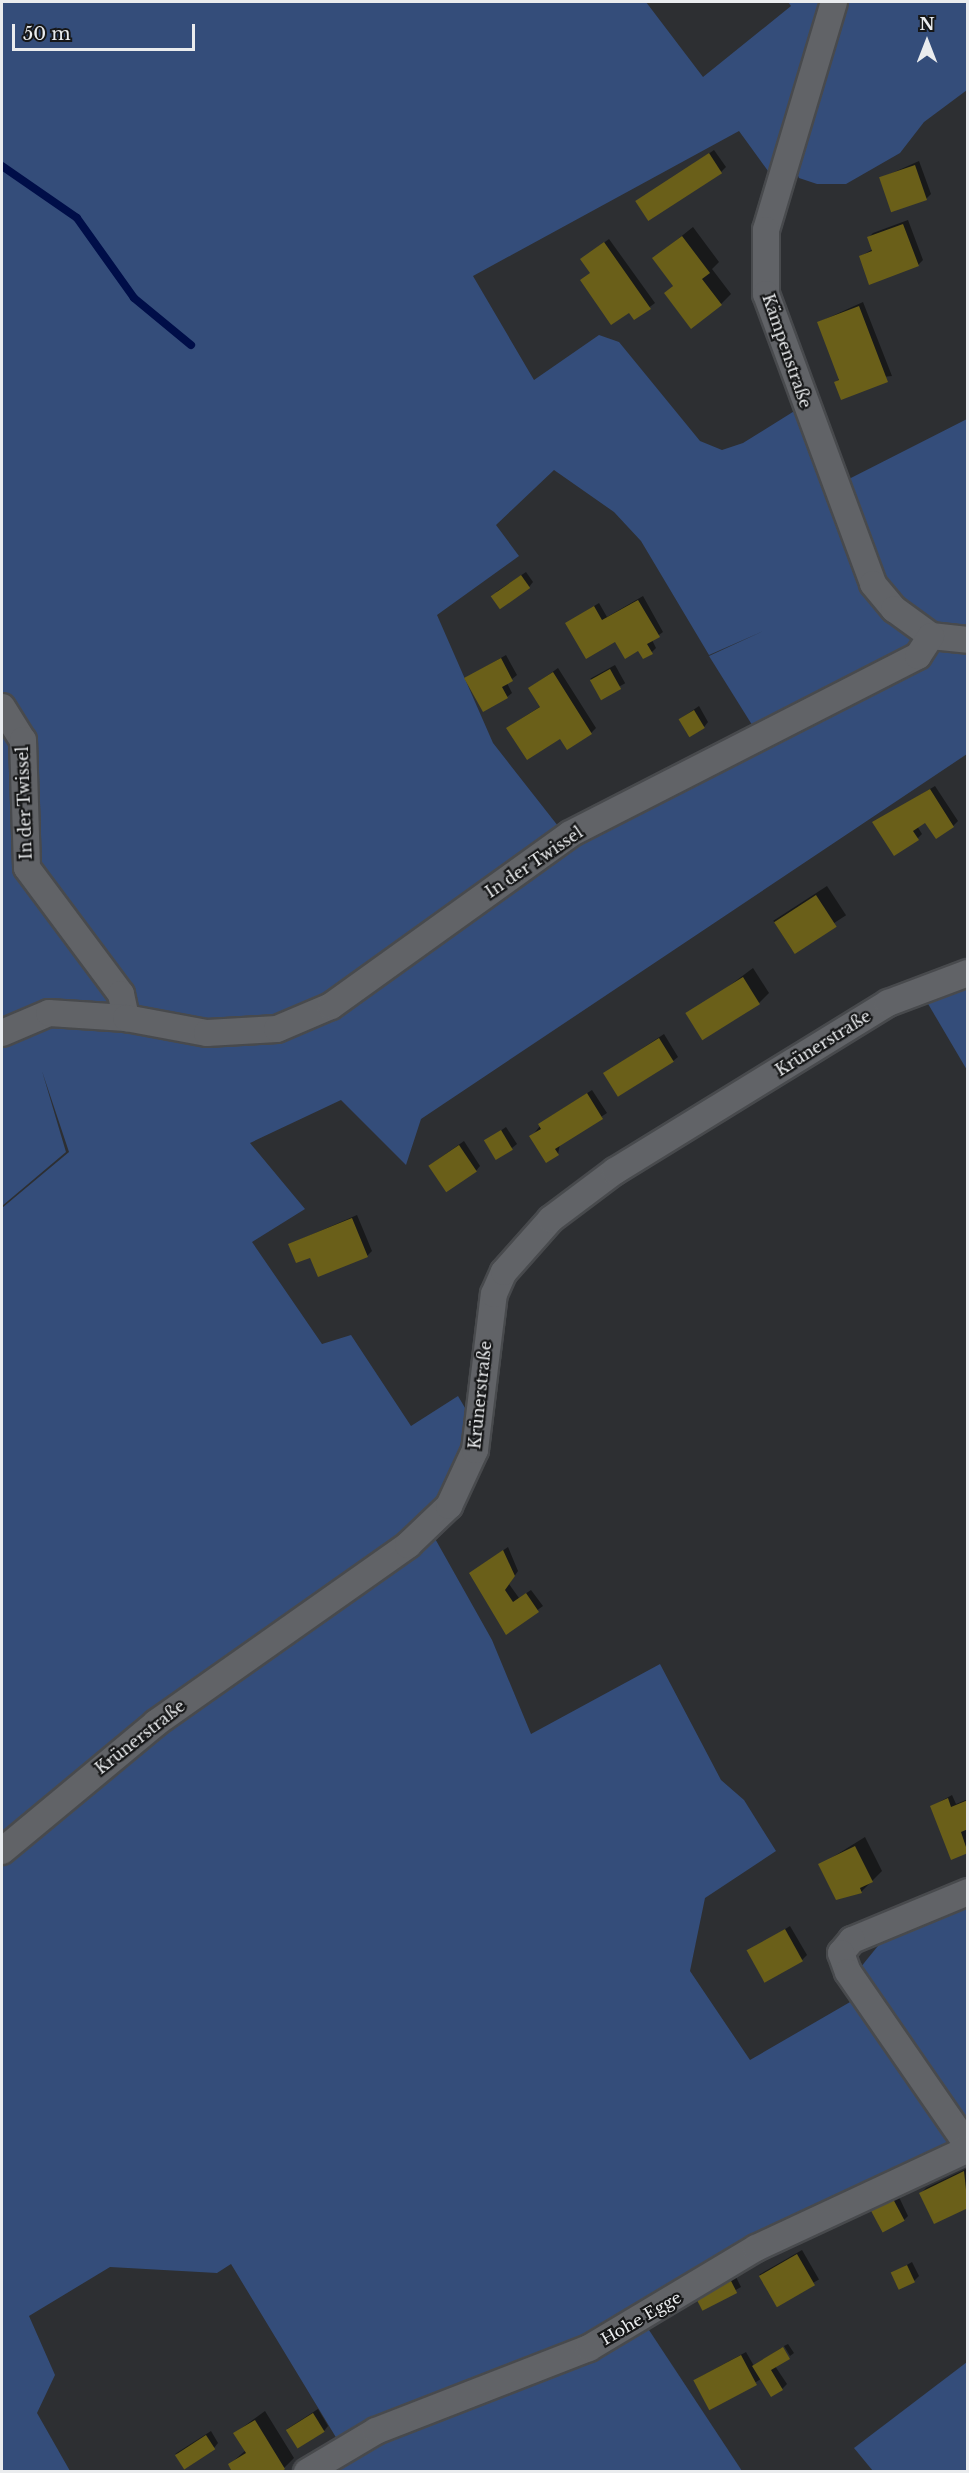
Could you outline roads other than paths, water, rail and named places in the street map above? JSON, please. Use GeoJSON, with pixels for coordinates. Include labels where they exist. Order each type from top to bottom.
{"type":"FeatureCollection","features":[{"type":"Feature","properties":{"kind":"street","name":"Kämpenstraße"},"geometry":{"type":"LineString","coordinates":[[834,2],[766,230],[762,273],[779,338],[873,584],[894,609],[931,636],[968,640]]}},
{"type":"Feature","properties":{"kind":"street","name":"In der Twissel"},"geometry":{"type":"LineString","coordinates":[[2,1033],[49,1013],[126,1018],[207,1033],[277,1029],[331,1005],[570,834],[918,656],[931,636]]}},
{"type":"Feature","properties":{"kind":"street","name":"In der Twissel"},"geometry":{"type":"LineString","coordinates":[[2,707],[23,740],[27,868],[121,994],[126,1018]]}},
{"type":"Feature","properties":{"kind":"street","name":"Krünerstraße"},"geometry":{"type":"LineString","coordinates":[[2,1851],[156,1723],[437,1520],[460,1490],[476,1450],[494,1294],[504,1272],[551,1219],[615,1171],[888,1003],[968,973]]}},
{"type":"Feature","properties":{"kind":"street","name":"Hohe Egge"},"geometry":{"type":"LineString","coordinates":[[307,2472],[376,2431],[590,2348],[756,2248],[968,2147],[848,1972],[842,1953],[852,1940],[968,1892]]}},
{"type":"Feature","properties":{"kind":"waterway"},"geometry":{"type":"LineString","coordinates":[[2,166],[77,218],[134,298],[191,345]]}}]}
